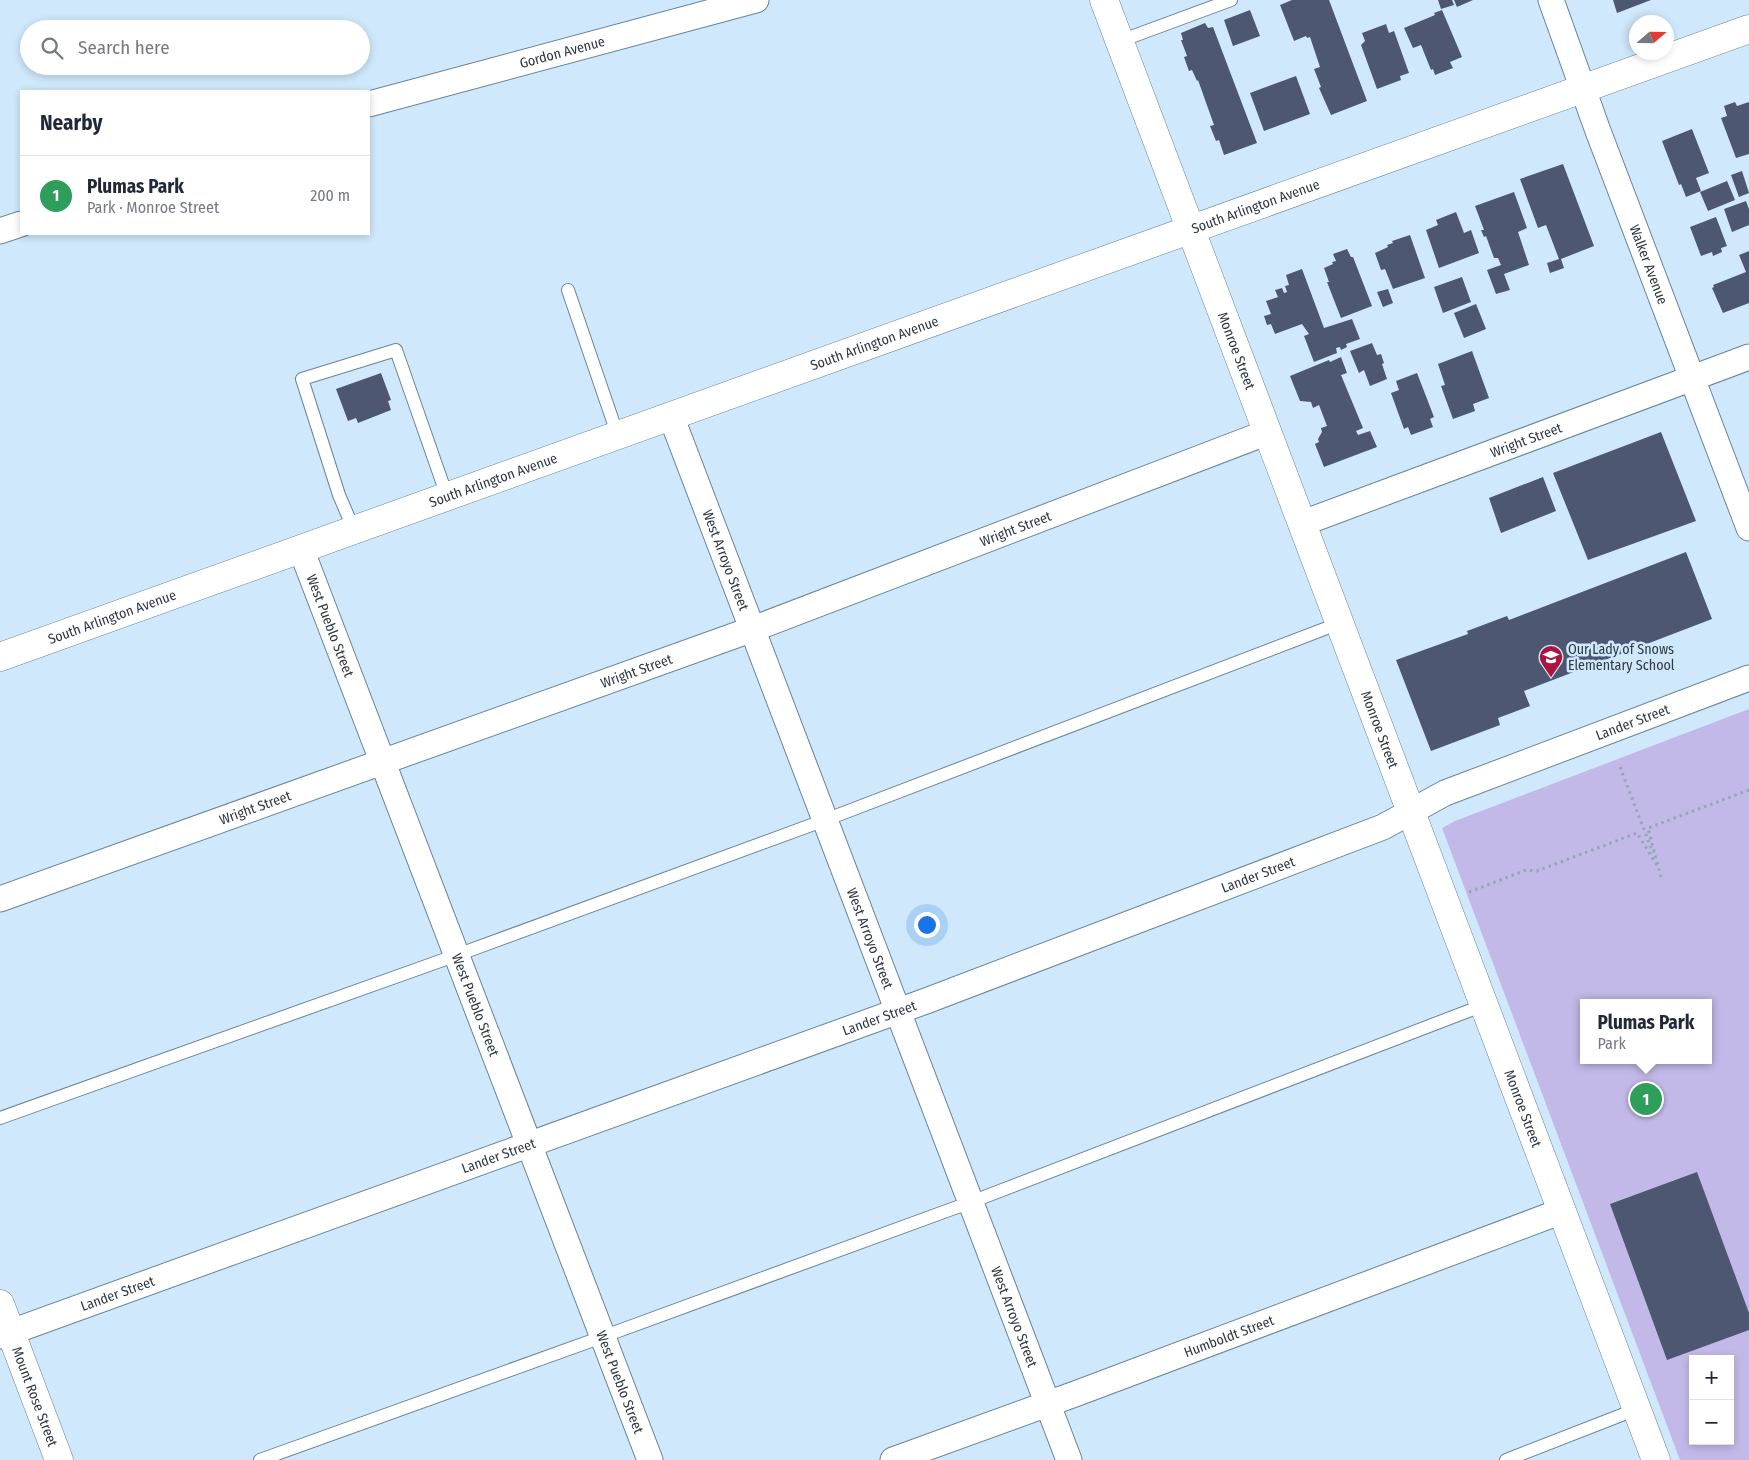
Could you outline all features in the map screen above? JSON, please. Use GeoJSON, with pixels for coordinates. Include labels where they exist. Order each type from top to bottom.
{"type":"FeatureCollection","features":[{"type":"Feature","properties":{"kind":"main road","name":"Monroe Street"},"geometry":{"type":"LineString","coordinates":[[1104,0],[1656,1460]]}},
{"type":"Feature","properties":{"kind":"main road","name":"South Arlington Avenue"},"geometry":{"type":"LineString","coordinates":[[0,657],[1749,29]]}},
{"type":"Feature","properties":{"kind":"main road","name":"Mount Rose Street"},"geometry":{"type":"LineString","coordinates":[[0,1304],[5,1334],[59,1460]]}},
{"type":"Feature","properties":{"kind":"street","name":"Gordon Avenue"},"geometry":{"type":"LineString","coordinates":[[370,104],[756,0]]}},
{"type":"Feature","properties":{"kind":"street","name":"Walker Avenue"},"geometry":{"type":"LineString","coordinates":[[1551,0],[1749,528]]}},
{"type":"Feature","properties":{"kind":"street"},"geometry":{"type":"LineString","coordinates":[[0,231],[20,224]]}},
{"type":"Feature","properties":{"kind":"street","name":"Wright Street"},"geometry":{"type":"LineString","coordinates":[[1303,523],[1749,357]]}},
{"type":"Feature","properties":{"kind":"street","name":"West Arroyo Street"},"geometry":{"type":"LineString","coordinates":[[672,416],[1069,1460]]}},
{"type":"Feature","properties":{"kind":"street","name":"Wright Street"},"geometry":{"type":"LineString","coordinates":[[0,899],[752,629],[1268,432]]}},
{"type":"Feature","properties":{"kind":"street","name":"West Pueblo Street"},"geometry":{"type":"LineString","coordinates":[[301,549],[650,1460]]}},
{"type":"Feature","properties":{"kind":"street","name":"Lander Street"},"geometry":{"type":"LineString","coordinates":[[5,1334],[898,1010],[1383,827],[1445,794],[1749,678]]}},
{"type":"Feature","properties":{"kind":"street","name":"Humboldt Street"},"geometry":{"type":"LineString","coordinates":[[893,1460],[1562,1211]]}},
{"type":"Feature","properties":{"kind":"lane"},"geometry":{"type":"LineString","coordinates":[[1120,41],[1231,0]]}},
{"type":"Feature","properties":{"kind":"lane"},"geometry":{"type":"LineString","coordinates":[[568,290],[618,436]]}},
{"type":"Feature","properties":{"kind":"lane"},"geometry":{"type":"LineString","coordinates":[[354,530],[340,495],[302,379],[396,350],[447,496]]}},
{"type":"Feature","properties":{"kind":"lane"},"geometry":{"type":"LineString","coordinates":[[0,1118],[456,955],[825,820],[1340,623]]}},
{"type":"Feature","properties":{"kind":"lane"},"geometry":{"type":"LineString","coordinates":[[260,1460],[971,1202],[1484,1005]]}},
{"type":"Feature","properties":{"kind":"lane"},"geometry":{"type":"LineString","coordinates":[[1506,1460],[1637,1409]]}},
{"type":"Feature","properties":{"kind":"path"},"geometry":{"type":"LineString","coordinates":[[1620,767],[1658,866]]}},
{"type":"Feature","properties":{"kind":"path"},"geometry":{"type":"LineString","coordinates":[[1661,877],[1648,828],[1749,790]]}},
{"type":"Feature","properties":{"kind":"path"},"geometry":{"type":"LineString","coordinates":[[1469,892],[1526,870],[1537,871],[1637,833],[1658,866]]}},
{"type":"Feature","properties":{"kind":"shaded area"},"geometry":{"type":"Polygon","coordinates":[[[1749,709],[1749,1460],[1680,1460],[1442,828],[1455,821],[1749,709]]]}},
{"type":"Feature","properties":{"kind":"building"},"geometry":{"type":"Polygon","coordinates":[[[1292,0],[1329,0],[1367,101],[1331,115],[1319,88],[1321,87],[1314,69],[1320,67],[1310,37],[1307,38],[1306,36],[1294,41],[1280,5],[1292,0]]]}},
{"type":"Feature","properties":{"kind":"building"},"geometry":{"type":"Polygon","coordinates":[[[1438,0],[1452,0],[1454,5],[1441,9],[1438,0]]]}},
{"type":"Feature","properties":{"kind":"building"},"geometry":{"type":"Polygon","coordinates":[[[1454,0],[1473,0],[1457,7],[1454,0]]]}},
{"type":"Feature","properties":{"kind":"building"},"geometry":{"type":"Polygon","coordinates":[[[1613,0],[1651,0],[1617,13],[1613,0]]]}},
{"type":"Feature","properties":{"kind":"building"},"geometry":{"type":"Polygon","coordinates":[[[1250,10],[1260,36],[1233,46],[1224,20],[1250,10]]]}},
{"type":"Feature","properties":{"kind":"building"},"geometry":{"type":"Polygon","coordinates":[[[1442,10],[1462,57],[1450,62],[1453,68],[1435,75],[1433,69],[1431,70],[1421,45],[1413,48],[1404,28],[1435,15],[1434,13],[1442,10]]]}},
{"type":"Feature","properties":{"kind":"building"},"geometry":{"type":"Polygon","coordinates":[[[1205,23],[1208,28],[1213,27],[1257,143],[1224,155],[1219,140],[1216,141],[1210,126],[1214,125],[1198,80],[1192,70],[1189,71],[1184,57],[1187,56],[1181,40],[1183,40],[1181,33],[1205,23]]]}},
{"type":"Feature","properties":{"kind":"building"},"geometry":{"type":"Polygon","coordinates":[[[1386,24],[1389,33],[1394,31],[1409,73],[1400,76],[1401,80],[1377,89],[1361,45],[1365,41],[1362,33],[1386,24]]]}},
{"type":"Feature","properties":{"kind":"building"},"geometry":{"type":"Polygon","coordinates":[[[1296,76],[1310,114],[1264,131],[1250,93],[1296,76]]]}},
{"type":"Feature","properties":{"kind":"building"},"geometry":{"type":"Polygon","coordinates":[[[1735,102],[1737,106],[1749,102],[1749,154],[1736,158],[1721,118],[1727,116],[1724,106],[1735,102]]]}},
{"type":"Feature","properties":{"kind":"building"},"geometry":{"type":"Polygon","coordinates":[[[1692,129],[1709,173],[1696,178],[1701,191],[1686,197],[1681,184],[1679,185],[1662,141],[1692,129]]]}},
{"type":"Feature","properties":{"kind":"building"},"geometry":{"type":"Polygon","coordinates":[[[1563,164],[1594,246],[1561,259],[1564,268],[1550,273],[1547,263],[1559,259],[1546,225],[1538,228],[1520,179],[1563,164]]]}},
{"type":"Feature","properties":{"kind":"building"},"geometry":{"type":"Polygon","coordinates":[[[1742,171],[1749,193],[1739,197],[1731,175],[1742,171]]]}},
{"type":"Feature","properties":{"kind":"building"},"geometry":{"type":"Polygon","coordinates":[[[1727,181],[1735,200],[1708,211],[1700,192],[1727,181]]]}},
{"type":"Feature","properties":{"kind":"building"},"geometry":{"type":"Polygon","coordinates":[[[1514,192],[1527,228],[1518,232],[1529,265],[1504,274],[1510,290],[1496,294],[1487,270],[1501,265],[1498,258],[1494,258],[1486,236],[1484,237],[1481,230],[1484,230],[1475,206],[1514,192]]]}},
{"type":"Feature","properties":{"kind":"building"},"geometry":{"type":"Polygon","coordinates":[[[1746,201],[1749,209],[1749,225],[1732,232],[1724,209],[1746,201]]]}},
{"type":"Feature","properties":{"kind":"building"},"geometry":{"type":"Polygon","coordinates":[[[1456,212],[1464,233],[1471,230],[1479,253],[1439,268],[1426,230],[1438,225],[1436,220],[1456,212]]]}},
{"type":"Feature","properties":{"kind":"building"},"geometry":{"type":"Polygon","coordinates":[[[1716,217],[1727,246],[1721,248],[1722,252],[1713,256],[1712,252],[1701,256],[1690,227],[1716,217]]]}},
{"type":"Feature","properties":{"kind":"building"},"geometry":{"type":"Polygon","coordinates":[[[1410,235],[1425,278],[1393,289],[1385,269],[1381,270],[1375,253],[1388,247],[1387,245],[1393,243],[1392,241],[1410,235]]]}},
{"type":"Feature","properties":{"kind":"building"},"geometry":{"type":"Polygon","coordinates":[[[1347,249],[1351,257],[1353,257],[1372,306],[1341,318],[1327,282],[1329,282],[1324,268],[1336,261],[1333,254],[1347,249]]]}},
{"type":"Feature","properties":{"kind":"building"},"geometry":{"type":"Polygon","coordinates":[[[1749,251],[1749,303],[1723,313],[1712,288],[1714,287],[1713,285],[1746,272],[1739,255],[1749,251]]]}},
{"type":"Feature","properties":{"kind":"building"},"geometry":{"type":"Polygon","coordinates":[[[1302,269],[1324,328],[1352,319],[1360,339],[1346,344],[1347,347],[1341,350],[1340,347],[1336,348],[1337,353],[1314,362],[1304,336],[1309,334],[1302,324],[1275,334],[1271,324],[1267,325],[1264,316],[1271,314],[1266,301],[1278,297],[1275,290],[1282,288],[1284,293],[1287,292],[1285,286],[1289,285],[1286,275],[1302,269]]]}},
{"type":"Feature","properties":{"kind":"building"},"geometry":{"type":"Polygon","coordinates":[[[1462,277],[1471,302],[1443,313],[1434,287],[1462,277]]]}},
{"type":"Feature","properties":{"kind":"building"},"geometry":{"type":"Polygon","coordinates":[[[1388,289],[1393,303],[1383,307],[1377,292],[1388,289]]]}},
{"type":"Feature","properties":{"kind":"building"},"geometry":{"type":"Polygon","coordinates":[[[1476,304],[1486,329],[1464,338],[1454,313],[1476,304]]]}},
{"type":"Feature","properties":{"kind":"building"},"geometry":{"type":"Polygon","coordinates":[[[1372,343],[1377,355],[1381,354],[1387,379],[1370,386],[1364,370],[1359,373],[1350,351],[1372,343]]]}},
{"type":"Feature","properties":{"kind":"building"},"geometry":{"type":"Polygon","coordinates":[[[1472,351],[1489,398],[1473,404],[1475,411],[1453,419],[1441,386],[1445,385],[1438,364],[1472,351]]]}},
{"type":"Feature","properties":{"kind":"building"},"geometry":{"type":"Polygon","coordinates":[[[1341,357],[1347,373],[1341,375],[1363,428],[1356,431],[1358,435],[1370,431],[1377,447],[1324,467],[1315,444],[1319,442],[1318,439],[1322,432],[1321,428],[1327,426],[1319,405],[1313,408],[1311,402],[1300,401],[1290,376],[1341,357]]]}},
{"type":"Feature","properties":{"kind":"building"},"geometry":{"type":"Polygon","coordinates":[[[381,373],[391,400],[388,401],[391,410],[358,423],[356,418],[348,421],[336,389],[381,373]]]}},
{"type":"Feature","properties":{"kind":"building"},"geometry":{"type":"Polygon","coordinates":[[[1417,373],[1434,417],[1430,419],[1433,427],[1411,435],[1408,427],[1404,429],[1391,393],[1399,390],[1396,381],[1417,373]]]}},
{"type":"Feature","properties":{"kind":"building"},"geometry":{"type":"Polygon","coordinates":[[[1661,432],[1696,521],[1588,560],[1553,473],[1661,432]]]}},
{"type":"Feature","properties":{"kind":"building"},"geometry":{"type":"Polygon","coordinates":[[[1543,477],[1556,511],[1501,533],[1489,498],[1543,477]]]}},
{"type":"Feature","properties":{"kind":"building"},"geometry":{"type":"Polygon","coordinates":[[[1686,552],[1712,619],[1524,691],[1530,706],[1498,718],[1500,725],[1431,751],[1396,660],[1468,634],[1467,631],[1507,616],[1509,620],[1686,552]]]}},
{"type":"Feature","properties":{"kind":"building"},"geometry":{"type":"Polygon","coordinates":[[[1697,1172],[1749,1313],[1749,1330],[1667,1360],[1610,1204],[1697,1172]]]}},
{"type":"Feature","properties":{"kind":"place","name":"Our Lady of Snows Elementary School"},"geometry":{"type":"Point","coordinates":[1551,678]}},
{"type":"Feature","properties":{"kind":"place","name":"Plumas Park"},"geometry":{"type":"Point","coordinates":[1646,1099]}}]}
